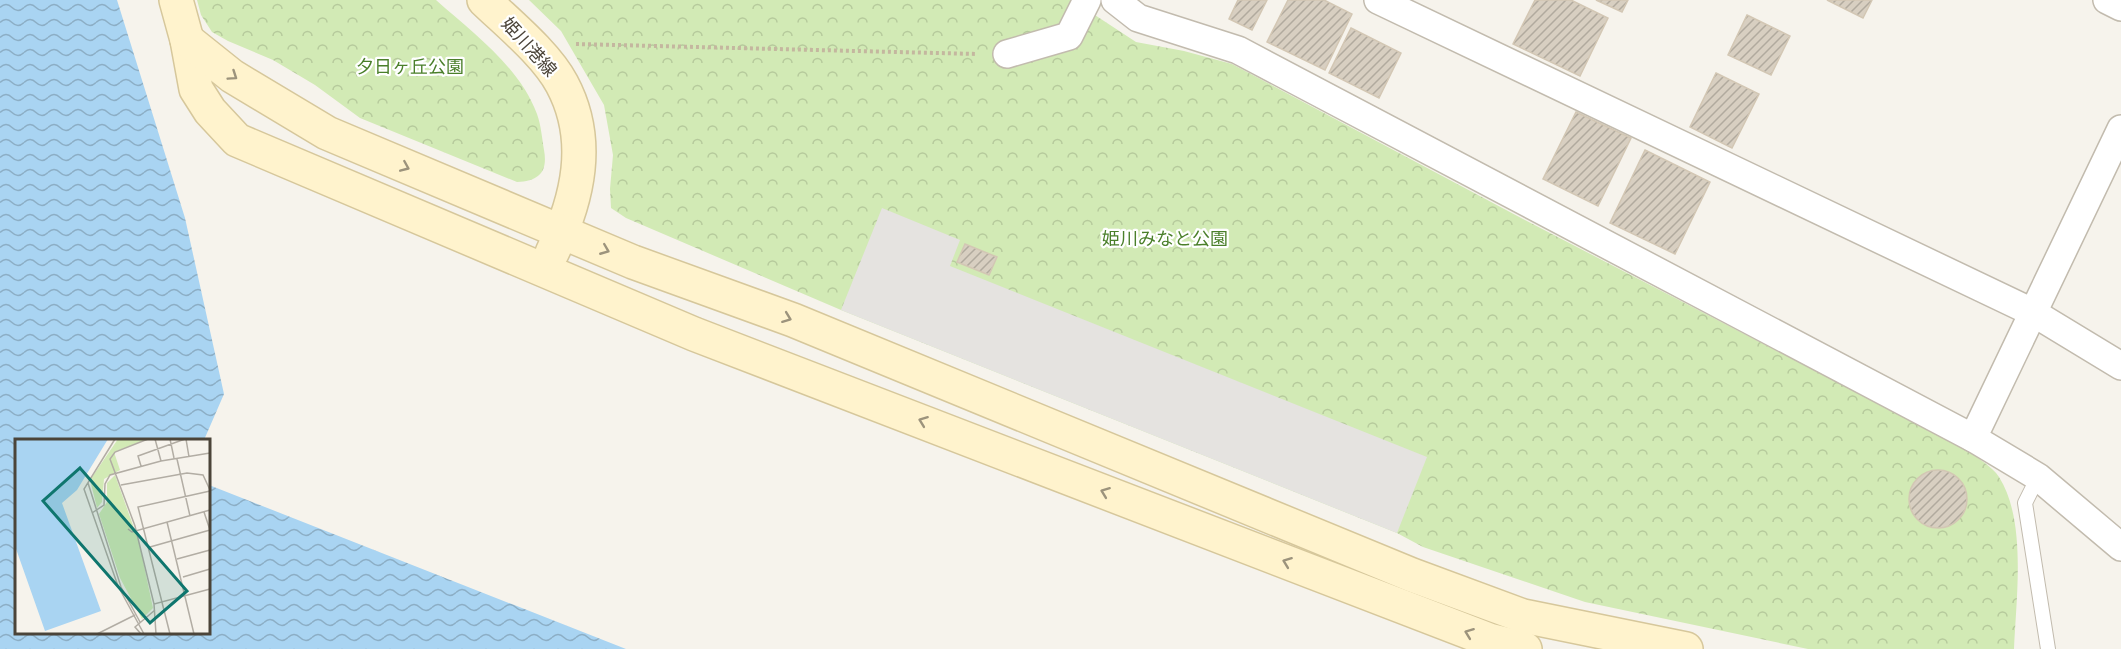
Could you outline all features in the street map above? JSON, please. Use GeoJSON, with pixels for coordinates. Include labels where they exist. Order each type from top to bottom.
{"type":"FeatureCollection","features":[{"type":"Feature","properties":{"kind":"street"},"geometry":{"type":"LineString","coordinates":[[176,0],[187,40],[196,89],[210,111],[237,141],[694,334],[1489,640],[1525,649]]}},
{"type":"Feature","properties":{"kind":"street","name":"姫川港線"},"geometry":{"type":"LineString","coordinates":[[484,0],[531,43],[562,84],[573,112],[579,140],[578,179],[562,233],[544,271]]}},
{"type":"Feature","properties":{"kind":"street"},"geometry":{"type":"LineString","coordinates":[[1007,54],[1069,36],[1088,0]]}},
{"type":"Feature","properties":{"kind":"street"},"geometry":{"type":"LineString","coordinates":[[1115,0],[1138,18],[1238,50],[1973,438],[2038,477],[2121,547]]}},
{"type":"Feature","properties":{"kind":"street"},"geometry":{"type":"LineString","coordinates":[[1378,0],[2032,312],[2121,366]]}},
{"type":"Feature","properties":{"kind":"street"},"geometry":{"type":"LineString","coordinates":[[2107,0],[2121,7]]}},
{"type":"Feature","properties":{"kind":"street"},"geometry":{"type":"LineString","coordinates":[[187,40],[232,76],[327,133],[633,262],[793,320],[1412,575],[1523,616],[1686,649]]}},
{"type":"Feature","properties":{"kind":"street"},"geometry":{"type":"LineString","coordinates":[[1973,438],[2121,129]]}},
{"type":"Feature","properties":{"kind":"lane"},"geometry":{"type":"LineString","coordinates":[[2038,477],[2025,503],[2048,649]]}},
{"type":"Feature","properties":{"kind":"path"},"geometry":{"type":"LineString","coordinates":[[531,43],[1007,54]]}},
{"type":"Feature","properties":{"kind":"green space","name":"夕日ヶ丘公園"},"geometry":{"type":"Polygon","coordinates":[[[197,0],[436,0],[494,51],[519,81],[537,114],[545,158],[543,170],[531,180],[517,182],[360,118],[315,85],[273,60],[212,32],[201,15],[197,0]]]}},
{"type":"Feature","properties":{"kind":"green space","name":"姫川みなと公園"},"geometry":{"type":"Polygon","coordinates":[[[529,0],[1072,0],[1136,42],[1184,51],[1232,64],[1523,219],[1968,450],[1999,477],[2008,495],[2013,515],[2018,561],[2014,649],[1808,649],[1585,602],[1423,547],[1397,533],[841,310],[626,218],[611,208],[613,155],[604,105],[561,31],[529,0]]]}},
{"type":"Feature","properties":{"kind":"shaded area"},"geometry":{"type":"Polygon","coordinates":[[[882,208],[960,240],[950,266],[1427,457],[1397,533],[841,310],[882,208]]]}},
{"type":"Feature","properties":{"kind":"water"},"geometry":{"type":"Polygon","coordinates":[[[0,0],[117,0],[185,218],[224,394],[204,439],[15,439],[15,634],[210,634],[210,485],[626,649],[0,649],[0,0]]]}},
{"type":"Feature","properties":{"kind":"building"},"geometry":{"type":"Polygon","coordinates":[[[1238,0],[1267,0],[1252,30],[1229,19],[1238,0]]]}},
{"type":"Feature","properties":{"kind":"building"},"geometry":{"type":"Polygon","coordinates":[[[1288,0],[1324,0],[1352,14],[1325,70],[1267,42],[1288,0]]]}},
{"type":"Feature","properties":{"kind":"building"},"geometry":{"type":"Polygon","coordinates":[[[1535,0],[1571,0],[1608,18],[1580,76],[1513,44],[1535,0]]]}},
{"type":"Feature","properties":{"kind":"building"},"geometry":{"type":"Polygon","coordinates":[[[1596,0],[1628,0],[1622,12],[1596,0]]]}},
{"type":"Feature","properties":{"kind":"building"},"geometry":{"type":"Polygon","coordinates":[[[1827,0],[1872,0],[1863,18],[1827,0]]]}},
{"type":"Feature","properties":{"kind":"building"},"geometry":{"type":"Polygon","coordinates":[[[1747,15],[1790,36],[1771,75],[1728,55],[1747,15]]]}},
{"type":"Feature","properties":{"kind":"building"},"geometry":{"type":"Polygon","coordinates":[[[1351,28],[1401,53],[1379,98],[1329,73],[1351,28]]]}},
{"type":"Feature","properties":{"kind":"building"},"geometry":{"type":"Polygon","coordinates":[[[1716,73],[1759,94],[1732,148],[1690,127],[1716,73]]]}},
{"type":"Feature","properties":{"kind":"building"},"geometry":{"type":"Polygon","coordinates":[[[1576,112],[1631,138],[1598,206],[1543,179],[1576,112]]]}},
{"type":"Feature","properties":{"kind":"building"},"geometry":{"type":"Polygon","coordinates":[[[1645,150],[1710,182],[1675,254],[1610,223],[1645,150]]]}},
{"type":"Feature","properties":{"kind":"building"},"geometry":{"type":"Polygon","coordinates":[[[965,244],[997,257],[989,275],[957,262],[965,244]]]}},
{"type":"Feature","properties":{"kind":"building"},"geometry":{"type":"Polygon","coordinates":[[[1938,470],[1949,472],[1959,478],[1965,488],[1967,499],[1965,510],[1959,520],[1949,526],[1938,528],[1927,526],[1917,520],[1911,510],[1909,499],[1911,488],[1917,478],[1927,472],[1938,470]]]}}]}
